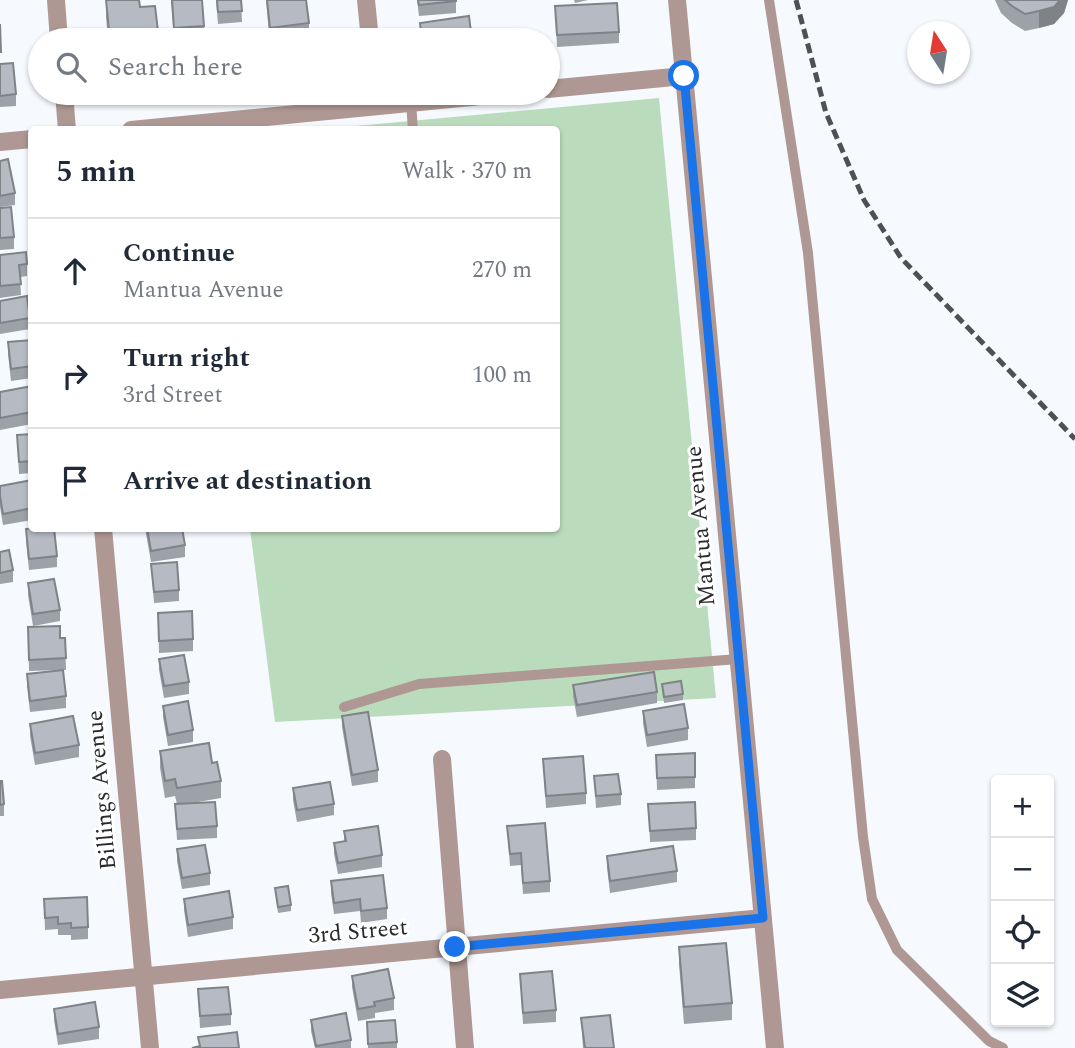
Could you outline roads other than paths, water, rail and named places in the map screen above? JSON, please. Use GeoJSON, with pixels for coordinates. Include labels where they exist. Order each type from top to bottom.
{"type":"FeatureCollection","features":[{"type":"Feature","properties":{"kind":"street"},"geometry":{"type":"LineString","coordinates":[[56,0],[59,28]]}},
{"type":"Feature","properties":{"kind":"street"},"geometry":{"type":"LineString","coordinates":[[366,0],[369,28]]}},
{"type":"Feature","properties":{"kind":"street","name":"Mantua Avenue"},"geometry":{"type":"LineString","coordinates":[[677,0],[775,1048]]}},
{"type":"Feature","properties":{"kind":"street"},"geometry":{"type":"LineString","coordinates":[[560,88],[684,76]]}},
{"type":"Feature","properties":{"kind":"street"},"geometry":{"type":"LineString","coordinates":[[65,105],[67,126]]}},
{"type":"Feature","properties":{"kind":"street"},"geometry":{"type":"LineString","coordinates":[[162,126],[328,105]]}},
{"type":"Feature","properties":{"kind":"street"},"geometry":{"type":"LineString","coordinates":[[0,142],[28,139]]}},
{"type":"Feature","properties":{"kind":"street","name":"Billings Avenue"},"geometry":{"type":"LineString","coordinates":[[103,532],[150,1048]]}},
{"type":"Feature","properties":{"kind":"street"},"geometry":{"type":"LineString","coordinates":[[442,759],[465,1048]]}},
{"type":"Feature","properties":{"kind":"street","name":"3rd Street"},"geometry":{"type":"LineString","coordinates":[[0,990],[763,918]]}},
{"type":"Feature","properties":{"kind":"lane"},"geometry":{"type":"LineString","coordinates":[[769,0],[808,253],[862,824],[872,899],[897,950],[989,1041],[1003,1048]]}},
{"type":"Feature","properties":{"kind":"lane"},"geometry":{"type":"LineString","coordinates":[[411,105],[414,126]]}},
{"type":"Feature","properties":{"kind":"lane"},"geometry":{"type":"LineString","coordinates":[[344,707],[419,684],[738,659]]}},
{"type":"Feature","properties":{"kind":"railway"},"geometry":{"type":"LineString","coordinates":[[796,0],[826,113],[864,200],[901,258],[1075,439]]}}]}
